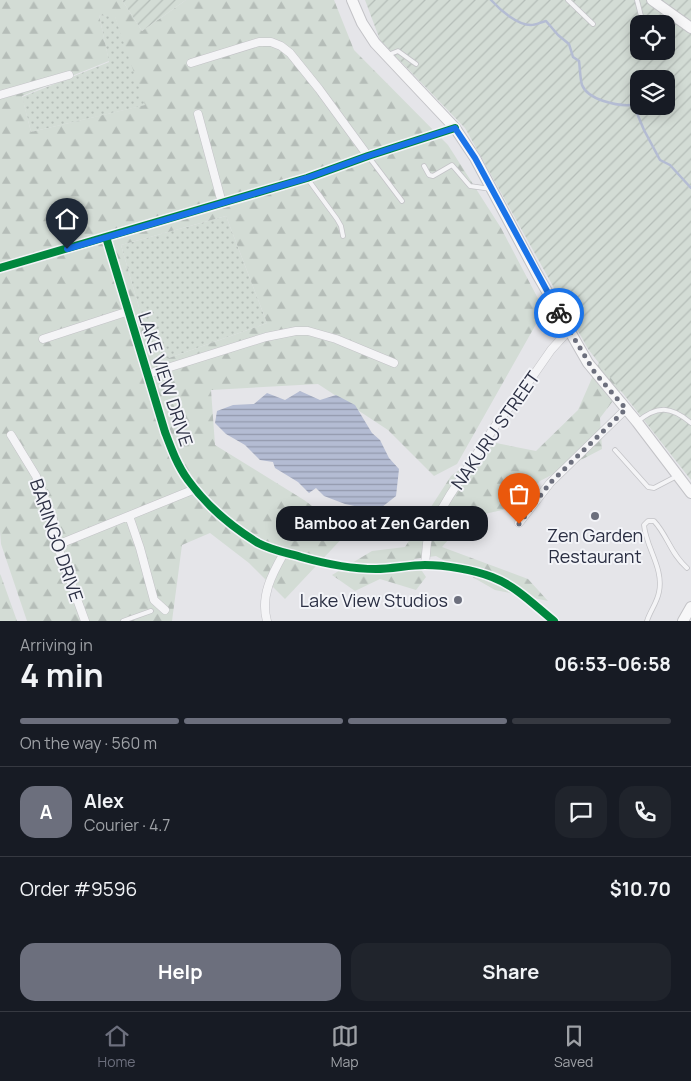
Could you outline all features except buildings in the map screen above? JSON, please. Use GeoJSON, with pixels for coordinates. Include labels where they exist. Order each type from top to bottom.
{"type":"FeatureCollection","features":[{"type":"Feature","properties":{"kind":"main road"},"geometry":{"type":"LineString","coordinates":[[352,0],[367,32],[386,56],[455,128],[475,158],[537,274],[595,373],[637,422],[691,493]]}},
{"type":"Feature","properties":{"kind":"main road"},"geometry":{"type":"LineString","coordinates":[[652,0],[691,28]]}},
{"type":"Feature","properties":{"kind":"main road"},"geometry":{"type":"LineString","coordinates":[[683,621],[691,607]]}},
{"type":"Feature","properties":{"kind":"street"},"geometry":{"type":"LineString","coordinates":[[191,63],[258,42],[271,42],[281,46],[290,53],[319,89],[368,156]]}},
{"type":"Feature","properties":{"kind":"street"},"geometry":{"type":"LineString","coordinates":[[0,95],[69,75]]}},
{"type":"Feature","properties":{"kind":"street"},"geometry":{"type":"LineString","coordinates":[[198,114],[222,203]]}},
{"type":"Feature","properties":{"kind":"street"},"geometry":{"type":"LineString","coordinates":[[0,268],[307,178],[455,128]]}},
{"type":"Feature","properties":{"kind":"street","name":"LAKE VIEW DRIVE"},"geometry":{"type":"LineString","coordinates":[[106,237],[165,432],[173,452],[180,467],[195,489],[235,527],[259,543],[284,553],[342,568],[378,569],[425,565],[462,569],[492,577],[522,595],[554,621]]}},
{"type":"Feature","properties":{"kind":"street"},"geometry":{"type":"LineString","coordinates":[[42,339],[129,311]]}},
{"type":"Feature","properties":{"kind":"street","name":"NAKURU STREET"},"geometry":{"type":"LineString","coordinates":[[425,565],[430,529],[450,496],[499,420],[519,396],[551,350],[569,330]]}},
{"type":"Feature","properties":{"kind":"street"},"geometry":{"type":"LineString","coordinates":[[148,374],[266,337],[296,331],[308,331],[336,339],[394,363]]}},
{"type":"Feature","properties":{"kind":"street"},"geometry":{"type":"LineString","coordinates":[[519,524],[550,483],[626,409]]}},
{"type":"Feature","properties":{"kind":"street","name":"BARINGO DRIVE"},"geometry":{"type":"LineString","coordinates":[[11,435],[36,476],[54,519],[52,529],[85,621]]}},
{"type":"Feature","properties":{"kind":"street"},"geometry":{"type":"LineString","coordinates":[[57,545],[195,489]]}},
{"type":"Feature","properties":{"kind":"street"},"geometry":{"type":"LineString","coordinates":[[129,516],[154,600],[166,610]]}},
{"type":"Feature","properties":{"kind":"street"},"geometry":{"type":"LineString","coordinates":[[267,621],[265,613],[266,595],[274,570],[284,553]]}},
{"type":"Feature","properties":{"kind":"lane"},"geometry":{"type":"LineString","coordinates":[[568,0],[593,24]]}},
{"type":"Feature","properties":{"kind":"lane"},"geometry":{"type":"LineString","coordinates":[[637,0],[641,15]]}},
{"type":"Feature","properties":{"kind":"lane"},"geometry":{"type":"LineString","coordinates":[[386,56],[398,51],[416,64]]}},
{"type":"Feature","properties":{"kind":"lane"},"geometry":{"type":"LineString","coordinates":[[368,156],[402,202]]}},
{"type":"Feature","properties":{"kind":"lane"},"geometry":{"type":"LineString","coordinates":[[424,166],[431,176],[452,165],[470,186],[493,190]]}},
{"type":"Feature","properties":{"kind":"lane"},"geometry":{"type":"LineString","coordinates":[[307,178],[337,219],[343,236]]}},
{"type":"Feature","properties":{"kind":"lane"},"geometry":{"type":"LineString","coordinates":[[637,422],[649,412],[666,409],[684,417],[691,423]]}},
{"type":"Feature","properties":{"kind":"lane"},"geometry":{"type":"LineString","coordinates":[[615,450],[648,487],[654,488],[677,476]]}},
{"type":"Feature","properties":{"kind":"lane"},"geometry":{"type":"LineString","coordinates":[[647,621],[660,589],[660,576],[656,559],[645,531],[644,525],[648,521],[654,521],[673,554],[687,568]]}},
{"type":"Feature","properties":{"kind":"lane"},"geometry":{"type":"LineString","coordinates":[[123,621],[151,610]]}},
{"type":"Feature","properties":{"kind":"green space"},"geometry":{"type":"Polygon","coordinates":[[[0,0],[122,0],[142,31],[186,0],[334,0],[354,50],[448,145],[501,228],[544,310],[457,464],[434,476],[388,430],[318,384],[211,390],[215,445],[304,500],[348,532],[285,599],[249,563],[210,533],[182,545],[172,621],[27,621],[1,544],[0,0]],[[99,15],[109,61],[22,96],[31,132],[145,105],[115,17],[99,15]],[[226,216],[121,245],[155,363],[267,323],[226,216]]]}},
{"type":"Feature","properties":{"kind":"green space"},"geometry":{"type":"Polygon","coordinates":[[[122,0],[186,0],[142,31],[122,0]]]}},
{"type":"Feature","properties":{"kind":"green space"},"geometry":{"type":"Polygon","coordinates":[[[365,0],[691,0],[691,480],[588,349],[465,128],[380,40],[365,0]]]}},
{"type":"Feature","properties":{"kind":"green space"},"geometry":{"type":"Polygon","coordinates":[[[99,15],[115,16],[146,105],[31,132],[22,97],[109,62],[99,15]]]}},
{"type":"Feature","properties":{"kind":"green space"},"geometry":{"type":"Polygon","coordinates":[[[226,216],[267,323],[155,363],[121,245],[226,216]]]}},
{"type":"Feature","properties":{"kind":"green space"},"geometry":{"type":"Polygon","coordinates":[[[606,346],[638,368],[600,418],[602,449],[540,481],[515,507],[467,518],[442,547],[528,579],[548,601],[495,590],[436,556],[414,559],[426,577],[416,590],[380,579],[355,591],[332,575],[372,551],[405,547],[451,476],[496,443],[536,451],[578,410],[606,346]]]}},
{"type":"Feature","properties":{"kind":"green space"},"geometry":{"type":"Polygon","coordinates":[[[0,574],[1,576],[17,621],[0,621],[0,574]]]}},
{"type":"Feature","properties":{"kind":"water"},"geometry":{"type":"Polygon","coordinates":[[[300,391],[320,400],[336,395],[355,405],[372,433],[380,440],[389,458],[399,469],[396,496],[382,507],[364,508],[345,504],[324,496],[316,488],[309,493],[298,482],[275,468],[273,462],[260,460],[245,445],[226,434],[215,423],[217,411],[233,405],[254,404],[267,393],[285,400],[300,391]]]}},
{"type":"Feature","properties":{"kind":"waterway"},"geometry":{"type":"LineString","coordinates":[[491,0],[504,12],[520,22],[535,25],[546,21],[569,44],[573,57],[579,61],[581,82],[585,90],[590,95],[604,101],[631,105],[636,111],[660,160],[670,165],[691,188]]}},
{"type":"Feature","properties":{"kind":"cycle path"},"geometry":{"type":"LineString","coordinates":[[0,268],[307,178],[455,128]]}},
{"type":"Feature","properties":{"kind":"cycle path"},"geometry":{"type":"LineString","coordinates":[[106,237],[172,450],[188,480],[220,515],[258,543],[319,562],[366,569],[433,565],[485,574],[517,591],[554,621]]}},
{"type":"Feature","properties":{"kind":"way so far"},"geometry":{"type":"LineString","coordinates":[[519,524],[550,483],[626,409],[595,373],[559,313]]}},
{"type":"Feature","properties":{"kind":"place","name":"Zen Garden Restaurant"},"geometry":{"type":"Point","coordinates":[595,516]}},
{"type":"Feature","properties":{"kind":"place","name":"Bamboo at Zen Garden"},"geometry":{"type":"Point","coordinates":[519,524]}},
{"type":"Feature","properties":{"kind":"place","name":"Lake View Studios"},"geometry":{"type":"Point","coordinates":[458,600]}},
{"type":"Feature","properties":{"kind":"route"},"geometry":{"type":"LineString","coordinates":[[67,249],[307,178],[455,128],[475,158],[559,313]]}}]}
